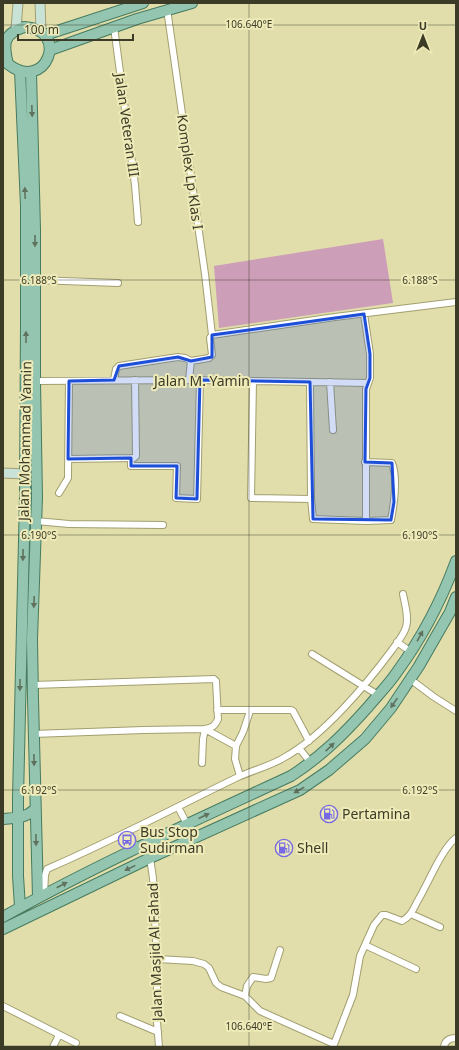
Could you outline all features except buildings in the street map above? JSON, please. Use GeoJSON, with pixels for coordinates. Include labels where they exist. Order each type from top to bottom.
{"type":"FeatureCollection","features":[{"type":"Feature","properties":{"kind":"main road"},"geometry":{"type":"LineString","coordinates":[[16,29],[18,3]]}},
{"type":"Feature","properties":{"kind":"main road"},"geometry":{"type":"LineString","coordinates":[[40,3],[43,33]]}},
{"type":"Feature","properties":{"kind":"main road"},"geometry":{"type":"LineString","coordinates":[[43,33],[127,6],[143,3]]}},
{"type":"Feature","properties":{"kind":"main road"},"geometry":{"type":"LineString","coordinates":[[50,50],[167,9],[192,3]]}},
{"type":"Feature","properties":{"kind":"main road"},"geometry":{"type":"LineString","coordinates":[[24,26],[33,27],[43,33],[49,42],[50,50],[47,60],[40,68],[25,72],[6,64],[4,49],[6,39],[16,29],[24,26]]}},
{"type":"Feature","properties":{"kind":"main road","name":"Jalan Mohammad Yamin"},"geometry":{"type":"LineString","coordinates":[[25,72],[35,230],[36,280],[35,381],[37,497],[32,639],[36,871],[41,896]]}},
{"type":"Feature","properties":{"kind":"main road","name":"Jalan Mohammad Yamin"},"geometry":{"type":"LineString","coordinates":[[20,907],[18,876],[18,819],[25,474],[26,340],[25,72]]}},
{"type":"Feature","properties":{"kind":"main road"},"geometry":{"type":"LineString","coordinates":[[3,473],[25,474]]}},
{"type":"Feature","properties":{"kind":"main road"},"geometry":{"type":"LineString","coordinates":[[3,917],[136,848],[291,776],[311,763],[350,727],[397,672],[411,652],[431,616],[456,561]]}},
{"type":"Feature","properties":{"kind":"main road"},"geometry":{"type":"LineString","coordinates":[[3,929],[150,858],[267,806],[306,786],[329,770],[365,739],[391,708],[419,666],[450,612],[456,597]]}},
{"type":"Feature","properties":{"kind":"main road"},"geometry":{"type":"LineString","coordinates":[[3,819],[18,819],[30,815],[35,809]]}},
{"type":"Feature","properties":{"kind":"main road"},"geometry":{"type":"LineString","coordinates":[[18,876],[36,871]]}},
{"type":"Feature","properties":{"kind":"street","name":"Komplex Lp Klas I"},"geometry":{"type":"LineString","coordinates":[[167,9],[205,274],[211,336]]}},
{"type":"Feature","properties":{"kind":"street","name":"Jalan Veteran III"},"geometry":{"type":"LineString","coordinates":[[114,27],[136,185],[138,222]]}},
{"type":"Feature","properties":{"kind":"street"},"geometry":{"type":"LineString","coordinates":[[36,280],[118,283]]}},
{"type":"Feature","properties":{"kind":"street"},"geometry":{"type":"LineString","coordinates":[[114,380],[118,366],[178,357],[191,360],[209,358],[212,355],[211,336],[456,302]]}},
{"type":"Feature","properties":{"kind":"street"},"geometry":{"type":"LineString","coordinates":[[364,314],[370,354],[370,378],[366,389],[366,521]]}},
{"type":"Feature","properties":{"kind":"street"},"geometry":{"type":"LineString","coordinates":[[189,380],[191,360]]}},
{"type":"Feature","properties":{"kind":"street"},"geometry":{"type":"LineString","coordinates":[[68,459],[134,458],[136,454],[135,380]]}},
{"type":"Feature","properties":{"kind":"street"},"geometry":{"type":"LineString","coordinates":[[130,458],[131,466],[177,466],[176,498],[197,499],[200,380]]}},
{"type":"Feature","properties":{"kind":"street","name":"Jalan M. Yamin"},"geometry":{"type":"LineString","coordinates":[[35,381],[200,380],[368,383]]}},
{"type":"Feature","properties":{"kind":"street"},"geometry":{"type":"LineString","coordinates":[[59,493],[68,478],[69,381]]}},
{"type":"Feature","properties":{"kind":"street"},"geometry":{"type":"LineString","coordinates":[[253,381],[251,498],[311,499]]}},
{"type":"Feature","properties":{"kind":"street"},"geometry":{"type":"LineString","coordinates":[[310,382],[311,499],[314,519],[366,521],[391,520],[394,502],[394,469],[392,463],[366,462]]}},
{"type":"Feature","properties":{"kind":"street"},"geometry":{"type":"LineString","coordinates":[[330,382],[333,430]]}},
{"type":"Feature","properties":{"kind":"street"},"geometry":{"type":"LineString","coordinates":[[36,521],[69,524],[163,525]]}},
{"type":"Feature","properties":{"kind":"street"},"geometry":{"type":"LineString","coordinates":[[41,896],[47,870],[128,832],[240,776],[278,761],[309,741],[327,724],[380,666],[406,629],[407,623],[403,594]]}},
{"type":"Feature","properties":{"kind":"street"},"geometry":{"type":"LineString","coordinates":[[397,642],[411,652]]}},
{"type":"Feature","properties":{"kind":"street"},"geometry":{"type":"LineString","coordinates":[[312,654],[378,695]]}},
{"type":"Feature","properties":{"kind":"street"},"geometry":{"type":"LineString","coordinates":[[33,685],[214,679],[216,681],[218,719],[215,725],[205,730],[143,730],[33,734]]}},
{"type":"Feature","properties":{"kind":"street"},"geometry":{"type":"LineString","coordinates":[[410,679],[456,711]]}},
{"type":"Feature","properties":{"kind":"street"},"geometry":{"type":"LineString","coordinates":[[217,710],[293,711],[309,741]]}},
{"type":"Feature","properties":{"kind":"street"},"geometry":{"type":"LineString","coordinates":[[240,776],[235,759],[236,746],[243,732],[250,711]]}},
{"type":"Feature","properties":{"kind":"street"},"geometry":{"type":"LineString","coordinates":[[205,730],[236,746]]}},
{"type":"Feature","properties":{"kind":"street"},"geometry":{"type":"LineString","coordinates":[[202,763],[205,730]]}},
{"type":"Feature","properties":{"kind":"street"},"geometry":{"type":"LineString","coordinates":[[299,748],[311,763]]}},
{"type":"Feature","properties":{"kind":"street"},"geometry":{"type":"LineString","coordinates":[[178,807],[187,824]]}},
{"type":"Feature","properties":{"kind":"street"},"geometry":{"type":"LineString","coordinates":[[128,832],[136,848]]}},
{"type":"Feature","properties":{"kind":"street"},"geometry":{"type":"LineString","coordinates":[[157,959],[193,961],[204,964],[209,968],[216,983],[221,987],[245,996],[265,1014],[334,1045],[354,995],[360,956],[374,925],[382,915],[402,921],[411,914],[447,847],[456,838]]}},
{"type":"Feature","properties":{"kind":"street","name":"Jalan Masjid Al Fahad"},"geometry":{"type":"LineString","coordinates":[[150,858],[153,878],[157,959],[159,1047]]}},
{"type":"Feature","properties":{"kind":"street"},"geometry":{"type":"LineString","coordinates":[[411,914],[440,927]]}},
{"type":"Feature","properties":{"kind":"street"},"geometry":{"type":"LineString","coordinates":[[365,945],[416,969]]}},
{"type":"Feature","properties":{"kind":"street"},"geometry":{"type":"LineString","coordinates":[[245,996],[249,982],[253,977],[266,979],[271,978],[280,950]]}},
{"type":"Feature","properties":{"kind":"street"},"geometry":{"type":"LineString","coordinates":[[3,1006],[76,1043]]}},
{"type":"Feature","properties":{"kind":"street"},"geometry":{"type":"LineString","coordinates":[[120,1016],[158,1032]]}},
{"type":"Feature","properties":{"kind":"street"},"geometry":{"type":"LineString","coordinates":[[53,1047],[59,1035]]}},
{"type":"Feature","properties":{"kind":"street"},"geometry":{"type":"LineString","coordinates":[[444,1047],[446,1041],[455,1036]]}},
{"type":"Feature","properties":{"kind":"highlighted area"},"geometry":{"type":"Polygon","coordinates":[[[364,314],[370,354],[370,378],[366,389],[365,462],[392,463],[394,502],[391,520],[313,519],[310,382],[200,380],[197,499],[176,498],[177,466],[131,466],[131,458],[68,459],[69,381],[114,380],[119,366],[178,357],[191,361],[212,357],[212,335],[364,314]]]}},
{"type":"Feature","properties":{"kind":"shaded area"},"geometry":{"type":"Polygon","coordinates":[[[383,239],[393,303],[219,328],[214,266],[383,239]]]}},
{"type":"Feature","properties":{"kind":"place","name":"Pertamina"},"geometry":{"type":"Point","coordinates":[329,814]}},
{"type":"Feature","properties":{"kind":"place","name":"Bus Stop Sudirman"},"geometry":{"type":"Point","coordinates":[127,840]}},
{"type":"Feature","properties":{"kind":"place","name":"Shell"},"geometry":{"type":"Point","coordinates":[284,848]}}]}
